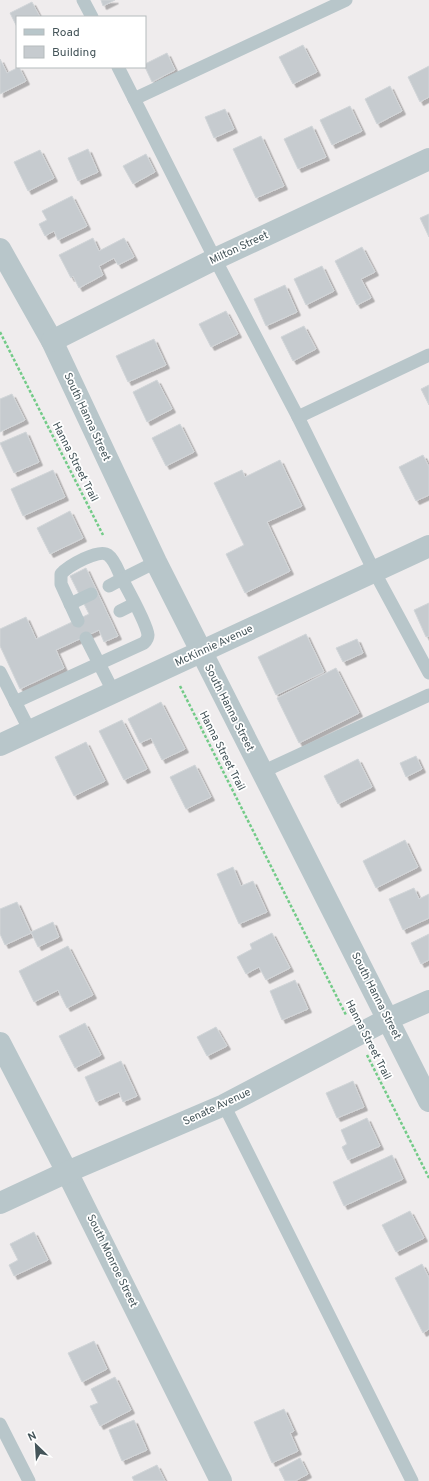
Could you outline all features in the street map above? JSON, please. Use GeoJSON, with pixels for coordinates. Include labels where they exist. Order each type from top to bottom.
{"type":"FeatureCollection","features":[{"type":"Feature","properties":{"kind":"street","name":"Milton Street"},"geometry":{"type":"LineString","coordinates":[[52,342],[215,259],[429,159]]}},
{"type":"Feature","properties":{"kind":"street","name":"South Hanna Street"},"geometry":{"type":"LineString","coordinates":[[0,249],[52,342],[200,652],[429,1101]]}},
{"type":"Feature","properties":{"kind":"street","name":"McKinnie Avenue"},"geometry":{"type":"LineString","coordinates":[[0,745],[429,546]]}},
{"type":"Feature","properties":{"kind":"street","name":"Senate Avenue"},"geometry":{"type":"LineString","coordinates":[[0,1203],[67,1172],[224,1105],[388,1019],[429,1001]]}},
{"type":"Feature","properties":{"kind":"street","name":"South Monroe Street"},"geometry":{"type":"LineString","coordinates":[[0,1043],[67,1172],[221,1481]]}},
{"type":"Feature","properties":{"kind":"lane"},"geometry":{"type":"LineString","coordinates":[[83,0],[91,16]]}},
{"type":"Feature","properties":{"kind":"lane"},"geometry":{"type":"LineString","coordinates":[[134,99],[346,0]]}},
{"type":"Feature","properties":{"kind":"lane"},"geometry":{"type":"LineString","coordinates":[[118,68],[215,259],[298,417],[374,571],[429,674]]}},
{"type":"Feature","properties":{"kind":"lane"},"geometry":{"type":"LineString","coordinates":[[298,417],[429,355]]}},
{"type":"Feature","properties":{"kind":"lane"},"geometry":{"type":"LineString","coordinates":[[15,702],[144,643],[147,640],[148,634],[122,579],[109,555],[103,552],[97,553],[66,568],[61,574],[61,584],[78,621]]}},
{"type":"Feature","properties":{"kind":"lane"},"geometry":{"type":"LineString","coordinates":[[109,586],[156,562]]}},
{"type":"Feature","properties":{"kind":"lane"},"geometry":{"type":"LineString","coordinates":[[70,604],[91,594]]}},
{"type":"Feature","properties":{"kind":"lane"},"geometry":{"type":"LineString","coordinates":[[120,611],[134,604]]}},
{"type":"Feature","properties":{"kind":"lane"},"geometry":{"type":"LineString","coordinates":[[86,638],[114,693]]}},
{"type":"Feature","properties":{"kind":"lane"},"geometry":{"type":"LineString","coordinates":[[0,672],[30,731]]}},
{"type":"Feature","properties":{"kind":"lane"},"geometry":{"type":"LineString","coordinates":[[262,772],[429,695]]}},
{"type":"Feature","properties":{"kind":"lane"},"geometry":{"type":"LineString","coordinates":[[224,1105],[412,1481]]}},
{"type":"Feature","properties":{"kind":"lane"},"geometry":{"type":"LineString","coordinates":[[0,1424],[29,1481]]}},
{"type":"Feature","properties":{"kind":"path","name":"Hanna Street Trail"},"geometry":{"type":"LineString","coordinates":[[0,332],[103,536]]}},
{"type":"Feature","properties":{"kind":"path","name":"Hanna Street Trail"},"geometry":{"type":"LineString","coordinates":[[170,666],[429,1178]]}},
{"type":"Feature","properties":{"kind":"building"},"geometry":{"type":"Polygon","coordinates":[[[101,0],[115,0],[103,6],[101,0]]]}},
{"type":"Feature","properties":{"kind":"building"},"geometry":{"type":"Polygon","coordinates":[[[32,2],[39,16],[16,16],[16,25],[10,13],[32,2]]]}},
{"type":"Feature","properties":{"kind":"building"},"geometry":{"type":"Polygon","coordinates":[[[303,45],[317,72],[293,84],[279,57],[303,45]]]}},
{"type":"Feature","properties":{"kind":"building"},"geometry":{"type":"Polygon","coordinates":[[[167,53],[175,70],[152,82],[145,68],[146,64],[167,53]]]}},
{"type":"Feature","properties":{"kind":"building"},"geometry":{"type":"Polygon","coordinates":[[[0,59],[7,73],[20,68],[26,81],[0,94],[0,59]]]}},
{"type":"Feature","properties":{"kind":"building"},"geometry":{"type":"Polygon","coordinates":[[[429,66],[429,97],[420,102],[408,77],[429,66]]]}},
{"type":"Feature","properties":{"kind":"building"},"geometry":{"type":"Polygon","coordinates":[[[390,86],[402,111],[377,124],[365,99],[390,86]]]}},
{"type":"Feature","properties":{"kind":"building"},"geometry":{"type":"Polygon","coordinates":[[[350,106],[362,131],[332,145],[320,120],[350,106]]]}},
{"type":"Feature","properties":{"kind":"building"},"geometry":{"type":"Polygon","coordinates":[[[225,109],[234,129],[214,138],[205,117],[225,109]]]}},
{"type":"Feature","properties":{"kind":"building"},"geometry":{"type":"Polygon","coordinates":[[[312,126],[326,157],[298,169],[284,139],[312,126]]]}},
{"type":"Feature","properties":{"kind":"building"},"geometry":{"type":"Polygon","coordinates":[[[261,136],[284,186],[256,198],[233,149],[261,136]]]}},
{"type":"Feature","properties":{"kind":"building"},"geometry":{"type":"Polygon","coordinates":[[[88,149],[98,172],[78,181],[68,158],[88,149]]]}},
{"type":"Feature","properties":{"kind":"building"},"geometry":{"type":"Polygon","coordinates":[[[40,150],[54,178],[28,191],[14,162],[40,150]]]}},
{"type":"Feature","properties":{"kind":"building"},"geometry":{"type":"Polygon","coordinates":[[[146,154],[155,172],[133,184],[123,166],[146,154]]]}},
{"type":"Feature","properties":{"kind":"building"},"geometry":{"type":"Polygon","coordinates":[[[72,196],[87,226],[58,240],[54,231],[45,236],[39,224],[47,220],[42,211],[72,196]]]}},
{"type":"Feature","properties":{"kind":"building"},"geometry":{"type":"Polygon","coordinates":[[[429,214],[429,237],[420,218],[429,214]]]}},
{"type":"Feature","properties":{"kind":"building"},"geometry":{"type":"Polygon","coordinates":[[[93,238],[99,251],[124,238],[134,257],[118,265],[114,258],[99,266],[103,275],[79,288],[73,276],[71,278],[59,255],[93,238]]]}},
{"type":"Feature","properties":{"kind":"building"},"geometry":{"type":"Polygon","coordinates":[[[362,247],[375,272],[361,279],[371,298],[357,305],[335,261],[362,247]]]}},
{"type":"Feature","properties":{"kind":"building"},"geometry":{"type":"Polygon","coordinates":[[[322,266],[334,291],[306,305],[294,279],[322,266]]]}},
{"type":"Feature","properties":{"kind":"building"},"geometry":{"type":"Polygon","coordinates":[[[285,285],[297,312],[266,326],[254,299],[285,285]]]}},
{"type":"Feature","properties":{"kind":"building"},"geometry":{"type":"Polygon","coordinates":[[[226,311],[238,334],[211,347],[199,324],[226,311]]]}},
{"type":"Feature","properties":{"kind":"building"},"geometry":{"type":"Polygon","coordinates":[[[304,326],[316,349],[293,361],[281,337],[304,326]]]}},
{"type":"Feature","properties":{"kind":"building"},"geometry":{"type":"Polygon","coordinates":[[[154,339],[166,365],[128,382],[116,356],[154,339]]]}},
{"type":"Feature","properties":{"kind":"building"},"geometry":{"type":"Polygon","coordinates":[[[157,380],[172,409],[147,422],[133,392],[157,380]]]}},
{"type":"Feature","properties":{"kind":"building"},"geometry":{"type":"Polygon","coordinates":[[[429,385],[429,405],[421,389],[429,385]]]}},
{"type":"Feature","properties":{"kind":"building"},"geometry":{"type":"Polygon","coordinates":[[[12,394],[25,420],[0,432],[0,399],[12,394]]]}},
{"type":"Feature","properties":{"kind":"building"},"geometry":{"type":"Polygon","coordinates":[[[180,424],[194,452],[166,466],[152,438],[180,424]]]}},
{"type":"Feature","properties":{"kind":"building"},"geometry":{"type":"Polygon","coordinates":[[[26,432],[39,462],[14,473],[0,443],[26,432]]]}},
{"type":"Feature","properties":{"kind":"building"},"geometry":{"type":"Polygon","coordinates":[[[423,455],[429,467],[429,495],[416,501],[399,467],[423,455]]]}},
{"type":"Feature","properties":{"kind":"building"},"geometry":{"type":"Polygon","coordinates":[[[280,460],[302,506],[267,522],[290,571],[245,593],[226,554],[244,545],[214,483],[242,470],[245,477],[280,460]]]}},
{"type":"Feature","properties":{"kind":"building"},"geometry":{"type":"Polygon","coordinates":[[[53,470],[65,497],[23,516],[11,489],[53,470]]]}},
{"type":"Feature","properties":{"kind":"building"},"geometry":{"type":"Polygon","coordinates":[[[70,511],[83,538],[50,554],[37,528],[70,511]]]}},
{"type":"Feature","properties":{"kind":"building"},"geometry":{"type":"Polygon","coordinates":[[[86,568],[118,636],[104,642],[99,630],[56,650],[64,668],[20,689],[0,646],[0,629],[26,617],[36,639],[89,614],[70,576],[86,568]]]}},
{"type":"Feature","properties":{"kind":"building"},"geometry":{"type":"Polygon","coordinates":[[[429,603],[429,636],[426,637],[414,610],[429,603]]]}},
{"type":"Feature","properties":{"kind":"building"},"geometry":{"type":"Polygon","coordinates":[[[306,634],[324,672],[276,695],[258,657],[306,634]]]}},
{"type":"Feature","properties":{"kind":"building"},"geometry":{"type":"Polygon","coordinates":[[[357,639],[363,653],[343,662],[336,648],[357,639]]]}},
{"type":"Feature","properties":{"kind":"building"},"geometry":{"type":"Polygon","coordinates":[[[336,668],[359,713],[299,743],[277,698],[336,668]]]}},
{"type":"Feature","properties":{"kind":"building"},"geometry":{"type":"Polygon","coordinates":[[[161,702],[185,749],[162,760],[151,738],[140,743],[128,719],[161,702]]]}},
{"type":"Feature","properties":{"kind":"building"},"geometry":{"type":"Polygon","coordinates":[[[122,720],[147,769],[124,780],[99,731],[122,720]]]}},
{"type":"Feature","properties":{"kind":"building"},"geometry":{"type":"Polygon","coordinates":[[[86,742],[105,781],[74,796],[55,757],[86,742]]]}},
{"type":"Feature","properties":{"kind":"building"},"geometry":{"type":"Polygon","coordinates":[[[416,756],[422,769],[406,777],[400,763],[416,756]]]}},
{"type":"Feature","properties":{"kind":"building"},"geometry":{"type":"Polygon","coordinates":[[[358,759],[372,787],[338,804],[324,776],[358,759]]]}},
{"type":"Feature","properties":{"kind":"building"},"geometry":{"type":"Polygon","coordinates":[[[195,765],[211,797],[186,809],[170,777],[195,765]]]}},
{"type":"Feature","properties":{"kind":"building"},"geometry":{"type":"Polygon","coordinates":[[[405,840],[418,867],[376,888],[363,861],[405,840]]]}},
{"type":"Feature","properties":{"kind":"building"},"geometry":{"type":"Polygon","coordinates":[[[233,867],[241,886],[253,881],[267,912],[239,924],[217,874],[233,867]]]}},
{"type":"Feature","properties":{"kind":"building"},"geometry":{"type":"Polygon","coordinates":[[[414,888],[419,899],[429,894],[429,918],[403,930],[389,899],[414,888]]]}},
{"type":"Feature","properties":{"kind":"building"},"geometry":{"type":"Polygon","coordinates":[[[17,902],[31,933],[5,945],[0,934],[0,909],[17,902]]]}},
{"type":"Feature","properties":{"kind":"building"},"geometry":{"type":"Polygon","coordinates":[[[53,922],[59,937],[38,947],[31,932],[53,922]]]}},
{"type":"Feature","properties":{"kind":"building"},"geometry":{"type":"Polygon","coordinates":[[[272,933],[290,968],[266,980],[259,967],[246,974],[237,957],[252,949],[250,944],[272,933]]]}},
{"type":"Feature","properties":{"kind":"building"},"geometry":{"type":"Polygon","coordinates":[[[429,934],[429,960],[421,964],[411,943],[429,934]]]}},
{"type":"Feature","properties":{"kind":"building"},"geometry":{"type":"Polygon","coordinates":[[[68,946],[93,995],[67,1008],[58,990],[34,1002],[19,971],[68,946]]]}},
{"type":"Feature","properties":{"kind":"building"},"geometry":{"type":"Polygon","coordinates":[[[295,980],[308,1009],[282,1020],[270,991],[295,980]]]}},
{"type":"Feature","properties":{"kind":"building"},"geometry":{"type":"Polygon","coordinates":[[[85,1023],[101,1055],[75,1068],[59,1036],[85,1023]]]}},
{"type":"Feature","properties":{"kind":"building"},"geometry":{"type":"Polygon","coordinates":[[[216,1027],[227,1046],[207,1056],[197,1037],[216,1027]]]}},
{"type":"Feature","properties":{"kind":"building"},"geometry":{"type":"Polygon","coordinates":[[[121,1061],[137,1096],[123,1102],[119,1092],[96,1102],[85,1077],[121,1061]]]}},
{"type":"Feature","properties":{"kind":"building"},"geometry":{"type":"Polygon","coordinates":[[[353,1081],[364,1107],[337,1118],[326,1093],[353,1081]]]}},
{"type":"Feature","properties":{"kind":"building"},"geometry":{"type":"Polygon","coordinates":[[[367,1118],[380,1146],[348,1160],[342,1147],[347,1144],[341,1130],[367,1118]]]}},
{"type":"Feature","properties":{"kind":"building"},"geometry":{"type":"Polygon","coordinates":[[[392,1155],[403,1179],[344,1206],[333,1182],[392,1155]]]}},
{"type":"Feature","properties":{"kind":"building"},"geometry":{"type":"Polygon","coordinates":[[[410,1211],[424,1238],[396,1252],[382,1225],[410,1211]]]}},
{"type":"Feature","properties":{"kind":"building"},"geometry":{"type":"Polygon","coordinates":[[[34,1232],[48,1260],[14,1276],[9,1265],[18,1260],[10,1244],[34,1232]]]}},
{"type":"Feature","properties":{"kind":"building"},"geometry":{"type":"Polygon","coordinates":[[[422,1264],[429,1278],[429,1329],[423,1333],[395,1278],[422,1264]]]}},
{"type":"Feature","properties":{"kind":"building"},"geometry":{"type":"Polygon","coordinates":[[[94,1341],[107,1369],[82,1382],[68,1353],[94,1341]]]}},
{"type":"Feature","properties":{"kind":"building"},"geometry":{"type":"Polygon","coordinates":[[[115,1377],[131,1410],[100,1426],[90,1406],[98,1403],[91,1389],[115,1377]]]}},
{"type":"Feature","properties":{"kind":"building"},"geometry":{"type":"Polygon","coordinates":[[[284,1409],[294,1431],[290,1433],[298,1451],[272,1463],[254,1422],[284,1409]]]}},
{"type":"Feature","properties":{"kind":"building"},"geometry":{"type":"Polygon","coordinates":[[[134,1420],[147,1450],[122,1461],[109,1430],[134,1420]]]}},
{"type":"Feature","properties":{"kind":"building"},"geometry":{"type":"Polygon","coordinates":[[[300,1458],[308,1474],[295,1481],[285,1481],[279,1469],[300,1458]]]}},
{"type":"Feature","properties":{"kind":"building"},"geometry":{"type":"Polygon","coordinates":[[[157,1465],[165,1481],[134,1481],[132,1477],[157,1465]]]}}]}
